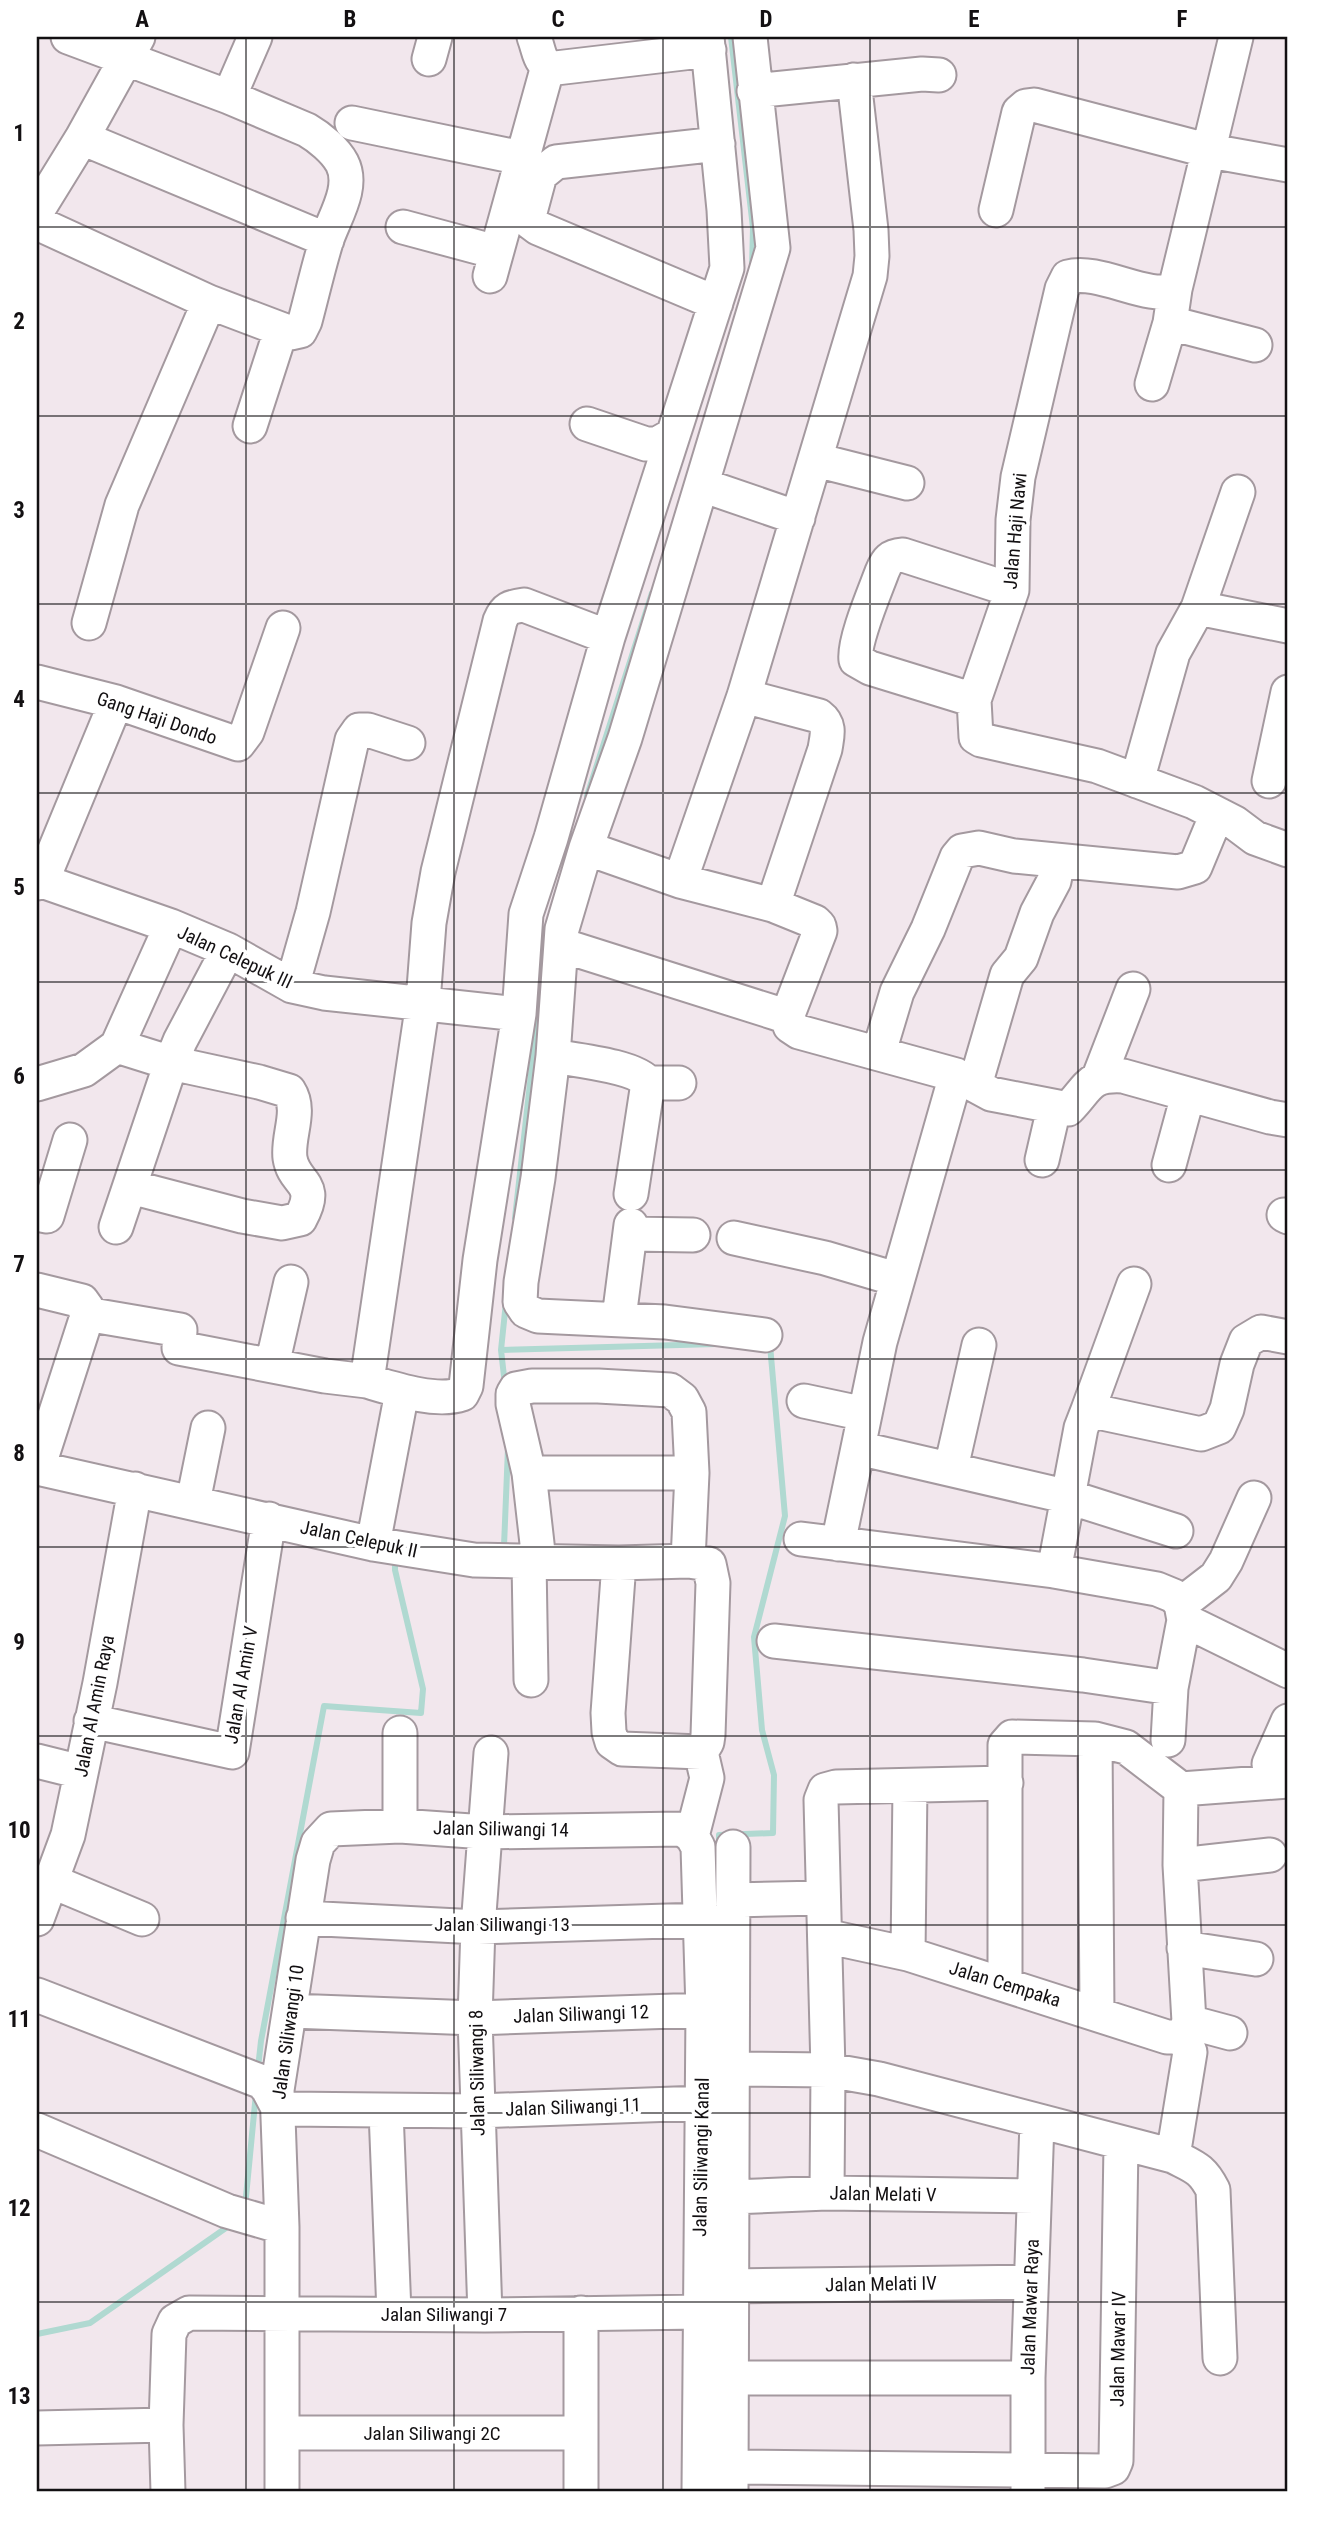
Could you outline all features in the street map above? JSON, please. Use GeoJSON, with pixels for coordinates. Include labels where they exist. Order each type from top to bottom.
{"type":"FeatureCollection","features":[{"type":"Feature","properties":{"kind":"street"},"geometry":{"type":"LineString","coordinates":[[37,223],[209,302],[291,333],[300,331],[305,321],[327,240],[341,207],[346,180],[343,164],[318,137],[307,130],[229,97],[133,48],[68,37]]}},
{"type":"Feature","properties":{"kind":"street"},"geometry":{"type":"LineString","coordinates":[[229,97],[255,37]]}},
{"type":"Feature","properties":{"kind":"street"},"geometry":{"type":"LineString","coordinates":[[534,37],[541,61],[556,68],[708,43],[718,144],[750,249]]}},
{"type":"Feature","properties":{"kind":"street"},"geometry":{"type":"LineString","coordinates":[[86,1314],[180,1330],[179,1348],[325,1376],[367,1381],[402,1392],[453,1397],[463,1394],[480,1260],[519,1014],[547,926],[586,848],[625,738],[702,485],[750,249],[754,91],[750,37]]}},
{"type":"Feature","properties":{"kind":"street"},"geometry":{"type":"LineString","coordinates":[[1152,384],[1170,323],[1175,289],[1236,37]]}},
{"type":"Feature","properties":{"kind":"street"},"geometry":{"type":"LineString","coordinates":[[37,211],[133,48]]}},
{"type":"Feature","properties":{"kind":"street"},"geometry":{"type":"LineString","coordinates":[[403,227],[493,264],[548,66]]}},
{"type":"Feature","properties":{"kind":"street"},"geometry":{"type":"LineString","coordinates":[[754,91],[922,74],[939,75]]}},
{"type":"Feature","properties":{"kind":"street"},"geometry":{"type":"LineString","coordinates":[[681,881],[744,696],[870,276],[872,256],[854,80]]}},
{"type":"Feature","properties":{"kind":"street"},"geometry":{"type":"LineString","coordinates":[[996,210],[1019,112],[1026,106],[1034,105],[1210,151],[1288,165]]}},
{"type":"Feature","properties":{"kind":"street"},"geometry":{"type":"LineString","coordinates":[[352,122],[522,158]]}},
{"type":"Feature","properties":{"kind":"street"},"geometry":{"type":"LineString","coordinates":[[82,138],[327,240]]}},
{"type":"Feature","properties":{"kind":"street"},"geometry":{"type":"LineString","coordinates":[[716,303],[538,228],[530,222],[529,216],[540,175],[556,162],[718,144]]}},
{"type":"Feature","properties":{"kind":"street"},"geometry":{"type":"LineString","coordinates":[[750,249],[727,268],[608,637],[551,838],[547,926],[552,1056],[520,1302],[526,1311],[538,1316],[619,1318],[765,1335]]}},
{"type":"Feature","properties":{"kind":"street","name":"Jalan Haji Nawi"},"geometry":{"type":"LineString","coordinates":[[1175,289],[1168,293],[1154,291],[1080,273],[1068,277],[1062,289],[1018,477],[1013,520],[1012,590],[974,700],[974,730],[976,737],[981,740],[1097,766],[1194,802],[1255,838],[1288,850]]}},
{"type":"Feature","properties":{"kind":"street"},"geometry":{"type":"LineString","coordinates":[[89,623],[122,505],[209,302]]}},
{"type":"Feature","properties":{"kind":"street"},"geometry":{"type":"LineString","coordinates":[[1170,323],[1255,345]]}},
{"type":"Feature","properties":{"kind":"street"},"geometry":{"type":"LineString","coordinates":[[250,426],[281,330]]}},
{"type":"Feature","properties":{"kind":"street"},"geometry":{"type":"LineString","coordinates":[[587,424],[646,444],[657,444],[673,435]]}},
{"type":"Feature","properties":{"kind":"street"},"geometry":{"type":"LineString","coordinates":[[816,460],[907,483]]}},
{"type":"Feature","properties":{"kind":"street"},"geometry":{"type":"LineString","coordinates":[[702,485],[798,518]]}},
{"type":"Feature","properties":{"kind":"street"},"geometry":{"type":"LineString","coordinates":[[1137,781],[1173,653],[1198,608],[1238,492]]}},
{"type":"Feature","properties":{"kind":"street"},"geometry":{"type":"LineString","coordinates":[[974,700],[870,668],[856,660],[855,653],[878,583],[887,561],[893,555],[903,555],[1012,590]]}},
{"type":"Feature","properties":{"kind":"street"},"geometry":{"type":"LineString","coordinates":[[367,1381],[423,1002],[429,923],[438,872],[504,612],[510,607],[524,606],[608,637]]}},
{"type":"Feature","properties":{"kind":"street"},"geometry":{"type":"LineString","coordinates":[[1198,608],[1288,626]]}},
{"type":"Feature","properties":{"kind":"street","name":"Gang Haji Dondo"},"geometry":{"type":"LineString","coordinates":[[37,682],[116,702],[238,744],[247,732],[283,628]]}},
{"type":"Feature","properties":{"kind":"street"},"geometry":{"type":"LineString","coordinates":[[1269,781],[1288,692]]}},
{"type":"Feature","properties":{"kind":"street"},"geometry":{"type":"LineString","coordinates":[[744,696],[819,716],[825,720],[828,729],[825,749],[774,905]]}},
{"type":"Feature","properties":{"kind":"street"},"geometry":{"type":"LineString","coordinates":[[116,702],[39,882],[171,926]]}},
{"type":"Feature","properties":{"kind":"street"},"geometry":{"type":"LineString","coordinates":[[292,986],[313,912],[352,740],[359,730],[368,730],[408,743]]}},
{"type":"Feature","properties":{"kind":"street"},"geometry":{"type":"LineString","coordinates":[[879,1052],[897,992],[962,850],[979,848],[1014,856],[1058,861],[1188,871],[1195,867],[1217,814]]}},
{"type":"Feature","properties":{"kind":"street"},"geometry":{"type":"LineString","coordinates":[[586,848],[681,881],[774,905],[815,922],[820,931],[787,1017],[790,1026],[799,1032],[879,1052],[965,1079],[992,1094],[1054,1108],[1068,1109],[1087,1085],[1099,1077],[1123,1076],[1288,1120]]}},
{"type":"Feature","properties":{"kind":"street"},"geometry":{"type":"LineString","coordinates":[[838,1544],[896,1279],[965,1079],[1007,975],[1021,958],[1037,913],[1054,881],[1058,861]]}},
{"type":"Feature","properties":{"kind":"street","name":"Jalan Celepuk III"},"geometry":{"type":"LineString","coordinates":[[37,1084],[84,1070],[117,1046],[171,926],[228,950],[292,986],[324,993],[519,1014]]}},
{"type":"Feature","properties":{"kind":"street"},"geometry":{"type":"LineString","coordinates":[[547,926],[787,1017]]}},
{"type":"Feature","properties":{"kind":"street"},"geometry":{"type":"LineString","coordinates":[[116,1227],[171,1063],[228,950]]}},
{"type":"Feature","properties":{"kind":"street"},"geometry":{"type":"LineString","coordinates":[[1099,1077],[1133,989]]}},
{"type":"Feature","properties":{"kind":"street"},"geometry":{"type":"LineString","coordinates":[[117,1046],[171,1063],[289,1091],[293,1097],[294,1118],[289,1156],[304,1182],[308,1205],[300,1219],[282,1223],[242,1216],[131,1187]]}},
{"type":"Feature","properties":{"kind":"street"},"geometry":{"type":"LineString","coordinates":[[552,1056],[631,1072],[663,1083],[631,1218],[619,1318]]}},
{"type":"Feature","properties":{"kind":"street"},"geometry":{"type":"LineString","coordinates":[[1169,1165],[1188,1095]]}},
{"type":"Feature","properties":{"kind":"street"},"geometry":{"type":"LineString","coordinates":[[1042,1160],[1054,1108]]}},
{"type":"Feature","properties":{"kind":"street"},"geometry":{"type":"LineString","coordinates":[[37,1214],[47,1216],[70,1140]]}},
{"type":"Feature","properties":{"kind":"street"},"geometry":{"type":"LineString","coordinates":[[631,1218],[693,1235]]}},
{"type":"Feature","properties":{"kind":"street"},"geometry":{"type":"LineString","coordinates":[[734,1238],[825,1258],[896,1279]]}},
{"type":"Feature","properties":{"kind":"street"},"geometry":{"type":"LineString","coordinates":[[272,1365],[291,1282]]}},
{"type":"Feature","properties":{"kind":"street"},"geometry":{"type":"LineString","coordinates":[[1054,1572],[1081,1428],[1135,1284]]}},
{"type":"Feature","properties":{"kind":"street"},"geometry":{"type":"LineString","coordinates":[[37,1290],[82,1301],[87,1308],[37,1468]]}},
{"type":"Feature","properties":{"kind":"street"},"geometry":{"type":"LineString","coordinates":[[1088,1410],[1201,1434],[1219,1427],[1227,1409],[1237,1364],[1246,1341],[1261,1332],[1288,1337]]}},
{"type":"Feature","properties":{"kind":"street"},"geometry":{"type":"LineString","coordinates":[[951,1468],[979,1345]]}},
{"type":"Feature","properties":{"kind":"street"},"geometry":{"type":"LineString","coordinates":[[531,1680],[534,1561],[528,1472],[513,1394],[516,1389],[532,1386],[670,1390],[682,1399],[689,1412],[692,1473],[688,1562],[709,1564],[713,1583],[708,1735],[701,1752],[707,1778],[687,1833]]}},
{"type":"Feature","properties":{"kind":"street"},"geometry":{"type":"LineString","coordinates":[[377,1544],[402,1392]]}},
{"type":"Feature","properties":{"kind":"street"},"geometry":{"type":"LineString","coordinates":[[804,1401],[865,1414]]}},
{"type":"Feature","properties":{"kind":"street"},"geometry":{"type":"LineString","coordinates":[[193,1502],[208,1428]]}},
{"type":"Feature","properties":{"kind":"street"},"geometry":{"type":"LineString","coordinates":[[858,1448],[1069,1497],[1176,1531]]}},
{"type":"Feature","properties":{"kind":"street","name":"Jalan Celepuk II"},"geometry":{"type":"LineString","coordinates":[[37,1468],[377,1544],[474,1560],[688,1562]]}},
{"type":"Feature","properties":{"kind":"street"},"geometry":{"type":"LineString","coordinates":[[528,1472],[692,1473]]}},
{"type":"Feature","properties":{"kind":"street","name":"Jalan Al Amin Raya"},"geometry":{"type":"LineString","coordinates":[[38,1914],[68,1835],[135,1489]]}},
{"type":"Feature","properties":{"kind":"street"},"geometry":{"type":"LineString","coordinates":[[1168,1740],[1171,1688],[1183,1612],[1216,1577],[1226,1562],[1254,1498]]}},
{"type":"Feature","properties":{"kind":"street","name":"Jalan Al Amin V"},"geometry":{"type":"LineString","coordinates":[[91,1721],[232,1752],[270,1519]]}},
{"type":"Feature","properties":{"kind":"street"},"geometry":{"type":"LineString","coordinates":[[801,1539],[1054,1572],[1157,1589],[1174,1596],[1183,1612],[1288,1671]]}},
{"type":"Feature","properties":{"kind":"street"},"geometry":{"type":"LineString","coordinates":[[619,1563],[608,1713],[612,1742],[622,1749],[701,1752]]}},
{"type":"Feature","properties":{"kind":"street"},"geometry":{"type":"LineString","coordinates":[[775,1642],[1083,1675],[1171,1688]]}},
{"type":"Feature","properties":{"kind":"street"},"geometry":{"type":"LineString","coordinates":[[1005,1984],[1007,1740],[1012,1737],[1095,1739],[1126,1747],[1181,1789],[1270,1776],[1288,1721]]}},
{"type":"Feature","properties":{"kind":"street"},"geometry":{"type":"LineString","coordinates":[[400,1732],[400,1826]]}},
{"type":"Feature","properties":{"kind":"street"},"geometry":{"type":"LineString","coordinates":[[1095,1739],[1097,2013]]}},
{"type":"Feature","properties":{"kind":"street","name":"Jalan Siliwangi 8"},"geometry":{"type":"LineString","coordinates":[[485,2315],[475,2018],[478,1927],[491,1753]]}},
{"type":"Feature","properties":{"kind":"street"},"geometry":{"type":"LineString","coordinates":[[37,1761],[81,1772]]}},
{"type":"Feature","properties":{"kind":"street"},"geometry":{"type":"LineString","coordinates":[[827,2193],[828,2070],[821,1800],[825,1790],[836,1787],[1006,1783]]}},
{"type":"Feature","properties":{"kind":"street"},"geometry":{"type":"LineString","coordinates":[[908,1954],[910,1786]]}},
{"type":"Feature","properties":{"kind":"street"},"geometry":{"type":"LineString","coordinates":[[1173,2156],[1190,2052],[1186,2029],[1180,1865],[1181,1789]]}},
{"type":"Feature","properties":{"kind":"street","name":"Jalan Siliwangi 14"},"geometry":{"type":"LineString","coordinates":[[322,1836],[331,1829],[400,1826],[485,1832],[687,1833]]}},
{"type":"Feature","properties":{"kind":"street","name":"Jalan Siliwangi Kanal"},"geometry":{"type":"LineString","coordinates":[[687,1833],[698,1847],[703,2010],[699,2492]]}},
{"type":"Feature","properties":{"kind":"street","name":"Jalan Siliwangi 10"},"geometry":{"type":"LineString","coordinates":[[282,2492],[283,2315],[271,2225],[259,2087],[277,2090],[313,1860],[322,1836]]}},
{"type":"Feature","properties":{"kind":"street"},"geometry":{"type":"LineString","coordinates":[[731,2480],[733,1847]]}},
{"type":"Feature","properties":{"kind":"street"},"geometry":{"type":"LineString","coordinates":[[1180,1865],[1270,1855]]}},
{"type":"Feature","properties":{"kind":"street"},"geometry":{"type":"LineString","coordinates":[[51,1881],[142,1919]]}},
{"type":"Feature","properties":{"kind":"street"},"geometry":{"type":"LineString","coordinates":[[733,1900],[822,1898]]}},
{"type":"Feature","properties":{"kind":"street","name":"Jalan Siliwangi 13"},"geometry":{"type":"LineString","coordinates":[[303,1918],[478,1927],[700,1920]]}},
{"type":"Feature","properties":{"kind":"street","name":"Jalan Cempaka"},"geometry":{"type":"LineString","coordinates":[[825,1936],[908,1954],[1167,2037],[1186,2029],[1230,2033]]}},
{"type":"Feature","properties":{"kind":"street"},"geometry":{"type":"LineString","coordinates":[[1185,1948],[1256,1959]]}},
{"type":"Feature","properties":{"kind":"street","name":"Jalan Siliwangi 11"},"geometry":{"type":"LineString","coordinates":[[37,1995],[259,2087],[286,2109],[477,2111],[702,2103]]}},
{"type":"Feature","properties":{"kind":"street","name":"Jalan Siliwangi 12"},"geometry":{"type":"LineString","coordinates":[[291,2011],[475,2018],[703,2010]]}},
{"type":"Feature","properties":{"kind":"street"},"geometry":{"type":"LineString","coordinates":[[732,2069],[828,2070],[878,2079],[1173,2156],[1205,2174],[1213,2190],[1220,2358]]}},
{"type":"Feature","properties":{"kind":"street"},"geometry":{"type":"LineString","coordinates":[[386,2111],[394,2313]]}},
{"type":"Feature","properties":{"kind":"street","name":"Jalan Mawar Raya"},"geometry":{"type":"LineString","coordinates":[[1028,2482],[1028,2378],[1037,2122]]}},
{"type":"Feature","properties":{"kind":"street"},"geometry":{"type":"LineString","coordinates":[[37,2130],[226,2211],[271,2225]]}},
{"type":"Feature","properties":{"kind":"street","name":"Jalan Mawar IV"},"geometry":{"type":"LineString","coordinates":[[731,2480],[1028,2482],[1113,2468],[1116,2461],[1121,2144]]}},
{"type":"Feature","properties":{"kind":"street","name":"Jalan Melati V"},"geometry":{"type":"LineString","coordinates":[[732,2197],[827,2193],[1034,2196]]}},
{"type":"Feature","properties":{"kind":"street","name":"Jalan Melati IV"},"geometry":{"type":"LineString","coordinates":[[731,2286],[1031,2282]]}},
{"type":"Feature","properties":{"kind":"street","name":"Jalan Siliwangi 7"},"geometry":{"type":"LineString","coordinates":[[166,2425],[169,2334],[175,2321],[189,2313],[485,2315],[700,2312]]}},
{"type":"Feature","properties":{"kind":"street"},"geometry":{"type":"LineString","coordinates":[[581,2313],[581,2492]]}},
{"type":"Feature","properties":{"kind":"street"},"geometry":{"type":"LineString","coordinates":[[730,2378],[1028,2378]]}},
{"type":"Feature","properties":{"kind":"street"},"geometry":{"type":"LineString","coordinates":[[37,2428],[166,2425],[168,2492]]}},
{"type":"Feature","properties":{"kind":"street","name":"Jalan Siliwangi 2C"},"geometry":{"type":"LineString","coordinates":[[282,2433],[581,2434]]}},
{"type":"Feature","properties":{"kind":"waterway"},"geometry":{"type":"LineString","coordinates":[[731,37],[753,228],[752,268]]}},
{"type":"Feature","properties":{"kind":"waterway"},"geometry":{"type":"LineString","coordinates":[[587,796],[652,593]]}},
{"type":"Feature","properties":{"kind":"waterway"},"geometry":{"type":"LineString","coordinates":[[515,1218],[544,958]]}},
{"type":"Feature","properties":{"kind":"waterway"},"geometry":{"type":"LineString","coordinates":[[505,1385],[501,1350],[506,1302]]}},
{"type":"Feature","properties":{"kind":"waterway"},"geometry":{"type":"LineString","coordinates":[[501,1350],[716,1344]]}},
{"type":"Feature","properties":{"kind":"waterway"},"geometry":{"type":"LineString","coordinates":[[719,1846],[719,1835],[773,1833],[774,1775],[762,1730],[754,1637],[785,1516],[770,1345]]}},
{"type":"Feature","properties":{"kind":"waterway"},"geometry":{"type":"LineString","coordinates":[[500,1546],[504,1546],[508,1448]]}},
{"type":"Feature","properties":{"kind":"waterway"},"geometry":{"type":"LineString","coordinates":[[258,2068],[324,1706],[421,1713],[423,1689],[395,1570],[395,1556]]}},
{"type":"Feature","properties":{"kind":"waterway"},"geometry":{"type":"LineString","coordinates":[[245,2207],[256,2093]]}},
{"type":"Feature","properties":{"kind":"waterway"},"geometry":{"type":"LineString","coordinates":[[37,2334],[90,2323],[233,2223]]}}]}
